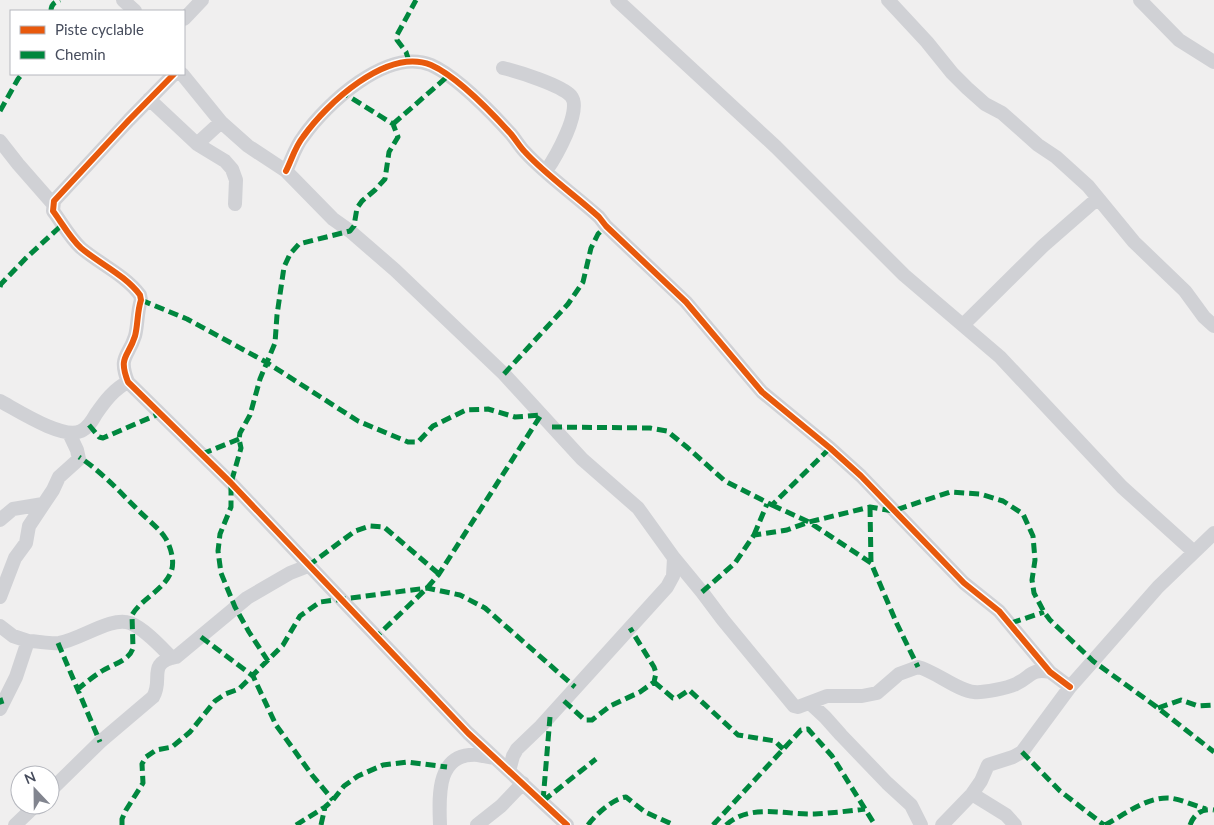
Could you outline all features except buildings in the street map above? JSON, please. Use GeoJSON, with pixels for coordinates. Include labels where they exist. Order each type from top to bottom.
{"type":"FeatureCollection","features":[{"type":"Feature","properties":{"kind":"street"},"geometry":{"type":"LineString","coordinates":[[122,0],[133,10]]}},
{"type":"Feature","properties":{"kind":"street"},"geometry":{"type":"LineString","coordinates":[[185,18],[202,0]]}},
{"type":"Feature","properties":{"kind":"street"},"geometry":{"type":"LineString","coordinates":[[617,0],[776,147],[904,275],[1000,357],[1122,487],[1194,552]]}},
{"type":"Feature","properties":{"kind":"street"},"geometry":{"type":"LineString","coordinates":[[888,0],[966,88],[985,104],[1002,113],[1088,186],[1129,236],[1184,291],[1204,317],[1214,326]]}},
{"type":"Feature","properties":{"kind":"street"},"geometry":{"type":"LineString","coordinates":[[1140,0],[1179,40],[1214,62]]}},
{"type":"Feature","properties":{"kind":"street"},"geometry":{"type":"LineString","coordinates":[[286,171],[301,138],[336,102],[369,75],[386,66],[409,61],[432,66],[481,104],[512,135],[524,152],[594,212],[606,226],[686,302],[762,392],[855,470],[964,582],[999,611],[1050,672],[1070,687]]}},
{"type":"Feature","properties":{"kind":"street"},"geometry":{"type":"LineString","coordinates":[[503,68],[525,74],[563,90],[571,96],[574,102],[574,112],[558,152],[546,172]]}},
{"type":"Feature","properties":{"kind":"street"},"geometry":{"type":"LineString","coordinates":[[53,204],[103,147],[173,75]]}},
{"type":"Feature","properties":{"kind":"street"},"geometry":{"type":"LineString","coordinates":[[183,75],[221,122],[248,146],[286,171],[333,219],[350,231],[395,270],[504,374],[582,459],[638,508],[674,558],[794,706],[811,704],[828,696],[862,696],[877,693],[900,674],[918,667],[972,692],[1008,687],[1022,681],[1032,672],[1044,670],[1050,672]]}},
{"type":"Feature","properties":{"kind":"street"},"geometry":{"type":"LineString","coordinates":[[149,99],[197,144],[225,161],[232,169],[236,180],[235,204]]}},
{"type":"Feature","properties":{"kind":"street"},"geometry":{"type":"LineString","coordinates":[[197,144],[221,122]]}},
{"type":"Feature","properties":{"kind":"street"},"geometry":{"type":"LineString","coordinates":[[0,141],[53,204],[53,211],[80,247],[113,271],[140,295],[141,300],[135,336],[124,356],[123,362],[128,382],[231,483],[468,733],[567,825]]}},
{"type":"Feature","properties":{"kind":"street"},"geometry":{"type":"LineString","coordinates":[[963,324],[1043,246],[1098,198]]}},
{"type":"Feature","properties":{"kind":"street"},"geometry":{"type":"LineString","coordinates":[[0,401],[44,424],[69,433],[82,431],[89,425],[113,392],[128,382]]}},
{"type":"Feature","properties":{"kind":"street"},"geometry":{"type":"LineString","coordinates":[[0,597],[15,558],[26,543],[29,526],[53,490],[59,476],[79,459],[69,433]]}},
{"type":"Feature","properties":{"kind":"street"},"geometry":{"type":"LineString","coordinates":[[0,520],[12,509],[43,504]]}},
{"type":"Feature","properties":{"kind":"street"},"geometry":{"type":"LineString","coordinates":[[942,825],[972,794],[981,781],[988,765],[1013,757],[1028,746],[1070,687],[1158,588],[1214,532]]}},
{"type":"Feature","properties":{"kind":"street"},"geometry":{"type":"LineString","coordinates":[[509,771],[517,749],[550,717],[672,580],[674,558]]}},
{"type":"Feature","properties":{"kind":"street"},"geometry":{"type":"LineString","coordinates":[[60,781],[100,742],[152,697],[157,687],[157,670],[164,661],[176,658],[247,598],[290,572],[308,566]]}},
{"type":"Feature","properties":{"kind":"street"},"geometry":{"type":"LineString","coordinates":[[672,580],[691,578]]}},
{"type":"Feature","properties":{"kind":"street"},"geometry":{"type":"LineString","coordinates":[[0,626],[13,636],[28,640],[58,643],[78,638],[112,623],[128,622],[152,638],[172,658]]}},
{"type":"Feature","properties":{"kind":"street"},"geometry":{"type":"LineString","coordinates":[[0,709],[16,678],[28,640]]}},
{"type":"Feature","properties":{"kind":"street"},"geometry":{"type":"LineString","coordinates":[[811,704],[821,712],[887,783],[911,804],[921,825]]}},
{"type":"Feature","properties":{"kind":"street"},"geometry":{"type":"LineString","coordinates":[[440,825],[439,795],[442,776],[447,767],[455,760],[464,757],[478,755],[494,758]]}},
{"type":"Feature","properties":{"kind":"street"},"geometry":{"type":"LineString","coordinates":[[477,825],[501,806],[523,783]]}},
{"type":"Feature","properties":{"kind":"street"},"geometry":{"type":"LineString","coordinates":[[972,794],[1006,815],[1015,825]]}},
{"type":"Feature","properties":{"kind":"street"},"geometry":{"type":"LineString","coordinates":[[15,825],[26,815]]}},
{"type":"Feature","properties":{"kind":"marked path"},"geometry":{"type":"LineString","coordinates":[[51,10],[53,4],[60,0]]}},
{"type":"Feature","properties":{"kind":"marked path"},"geometry":{"type":"LineString","coordinates":[[409,61],[406,52],[397,40],[397,35],[416,0]]}},
{"type":"Feature","properties":{"kind":"marked path"},"geometry":{"type":"LineString","coordinates":[[0,111],[21,75]]}},
{"type":"Feature","properties":{"kind":"marked path"},"geometry":{"type":"LineString","coordinates":[[393,124],[448,76]]}},
{"type":"Feature","properties":{"kind":"marked path"},"geometry":{"type":"LineString","coordinates":[[268,661],[235,607],[221,573],[218,551],[220,534],[231,507],[231,483],[241,448],[240,433],[250,415],[260,379],[275,343],[284,267],[290,254],[299,244],[350,231],[354,226],[357,208],[385,179],[389,152],[398,137],[393,124],[345,94]]}},
{"type":"Feature","properties":{"kind":"marked path"},"geometry":{"type":"LineString","coordinates":[[0,287],[26,258],[63,224]]}},
{"type":"Feature","properties":{"kind":"marked path"},"geometry":{"type":"LineString","coordinates":[[504,374],[568,304],[583,282],[591,248],[598,234],[606,226]]}},
{"type":"Feature","properties":{"kind":"marked path"},"geometry":{"type":"LineString","coordinates":[[141,300],[187,319],[266,362],[358,421],[408,442],[418,442],[433,426],[466,410],[488,409],[515,417],[541,415],[439,574],[376,637]]}},
{"type":"Feature","properties":{"kind":"marked path"},"geometry":{"type":"LineString","coordinates":[[89,425],[99,437],[103,438],[161,413]]}},
{"type":"Feature","properties":{"kind":"marked path"},"geometry":{"type":"LineString","coordinates":[[552,427],[650,428],[667,431],[725,481],[772,505],[830,448]]}},
{"type":"Feature","properties":{"kind":"marked path"},"geometry":{"type":"LineString","coordinates":[[202,454],[239,439]]}},
{"type":"Feature","properties":{"kind":"marked path"},"geometry":{"type":"LineString","coordinates":[[77,690],[99,673],[128,656],[133,648],[132,615],[168,578],[173,564],[166,539],[160,531],[103,476],[79,457]]}},
{"type":"Feature","properties":{"kind":"marked path"},"geometry":{"type":"LineString","coordinates":[[702,592],[735,563],[754,535],[787,530],[809,522],[870,507],[893,511],[950,492],[980,494],[1003,501],[1023,514],[1033,536],[1035,560],[1032,580],[1034,593],[1050,620],[1093,661],[1158,708],[1214,752]]}},
{"type":"Feature","properties":{"kind":"marked path"},"geometry":{"type":"LineString","coordinates":[[754,535],[767,504]]}},
{"type":"Feature","properties":{"kind":"marked path"},"geometry":{"type":"LineString","coordinates":[[772,505],[809,522],[871,563],[918,667]]}},
{"type":"Feature","properties":{"kind":"marked path"},"geometry":{"type":"LineString","coordinates":[[870,507],[871,563]]}},
{"type":"Feature","properties":{"kind":"marked path"},"geometry":{"type":"LineString","coordinates":[[308,566],[355,531],[370,526],[384,527],[439,574]]}},
{"type":"Feature","properties":{"kind":"marked path"},"geometry":{"type":"LineString","coordinates":[[122,825],[122,819],[126,810],[143,783],[142,764],[146,757],[156,750],[172,747],[190,732],[215,701],[225,694],[239,689],[283,645],[300,616],[320,602],[427,588],[460,595],[485,608],[575,687]]}},
{"type":"Feature","properties":{"kind":"marked path"},"geometry":{"type":"LineString","coordinates":[[1011,623],[1044,612]]}},
{"type":"Feature","properties":{"kind":"marked path"},"geometry":{"type":"LineString","coordinates":[[564,701],[585,720],[592,720],[610,706],[640,692],[654,682],[656,673],[654,667],[630,628]]}},
{"type":"Feature","properties":{"kind":"marked path"},"geometry":{"type":"LineString","coordinates":[[201,637],[253,676],[276,725],[312,775],[333,800]]}},
{"type":"Feature","properties":{"kind":"marked path"},"geometry":{"type":"LineString","coordinates":[[58,643],[100,742]]}},
{"type":"Feature","properties":{"kind":"marked path"},"geometry":{"type":"LineString","coordinates":[[654,682],[673,698],[677,698],[689,690],[738,735],[775,741],[783,749]]}},
{"type":"Feature","properties":{"kind":"marked path"},"geometry":{"type":"LineString","coordinates":[[0,698],[2,704]]}},
{"type":"Feature","properties":{"kind":"marked path"},"geometry":{"type":"LineString","coordinates":[[1158,708],[1181,700],[1198,706],[1214,705]]}},
{"type":"Feature","properties":{"kind":"marked path"},"geometry":{"type":"LineString","coordinates":[[543,801],[550,717]]}},
{"type":"Feature","properties":{"kind":"marked path"},"geometry":{"type":"LineString","coordinates":[[713,825],[801,730],[808,729],[832,756],[875,825]]}},
{"type":"Feature","properties":{"kind":"marked path"},"geometry":{"type":"LineString","coordinates":[[1022,752],[1060,791],[1104,825]]}},
{"type":"Feature","properties":{"kind":"marked path"},"geometry":{"type":"LineString","coordinates":[[543,801],[596,759]]}},
{"type":"Feature","properties":{"kind":"marked path"},"geometry":{"type":"LineString","coordinates":[[296,825],[325,807],[344,786],[358,776],[383,765],[407,762],[447,767]]}},
{"type":"Feature","properties":{"kind":"marked path"},"geometry":{"type":"LineString","coordinates":[[588,825],[605,808],[616,800],[626,797],[645,812],[674,825]]}},
{"type":"Feature","properties":{"kind":"marked path"},"geometry":{"type":"LineString","coordinates":[[1105,825],[1144,803],[1160,798],[1178,800],[1206,809]]}},
{"type":"Feature","properties":{"kind":"marked path"},"geometry":{"type":"LineString","coordinates":[[321,825],[325,807]]}},
{"type":"Feature","properties":{"kind":"marked path"},"geometry":{"type":"LineString","coordinates":[[726,825],[735,818],[757,812],[815,814],[865,809]]}},
{"type":"Feature","properties":{"kind":"marked path"},"geometry":{"type":"LineString","coordinates":[[1190,825],[1199,813],[1206,810],[1214,810]]}},
{"type":"Feature","properties":{"kind":"cycle path"},"geometry":{"type":"LineString","coordinates":[[286,171],[298,145],[313,124],[342,95],[359,82],[377,71],[396,64],[414,62],[431,65],[441,70],[484,106],[534,161],[599,217],[606,226],[686,302],[762,392],[861,476],[964,583],[999,611],[1050,672],[1070,687]]}},
{"type":"Feature","properties":{"kind":"cycle path"},"geometry":{"type":"LineString","coordinates":[[173,75],[54,201],[53,211],[77,244],[127,281],[140,295],[141,300],[135,336],[124,362],[128,382],[231,483],[468,733],[567,825]]}}]}
